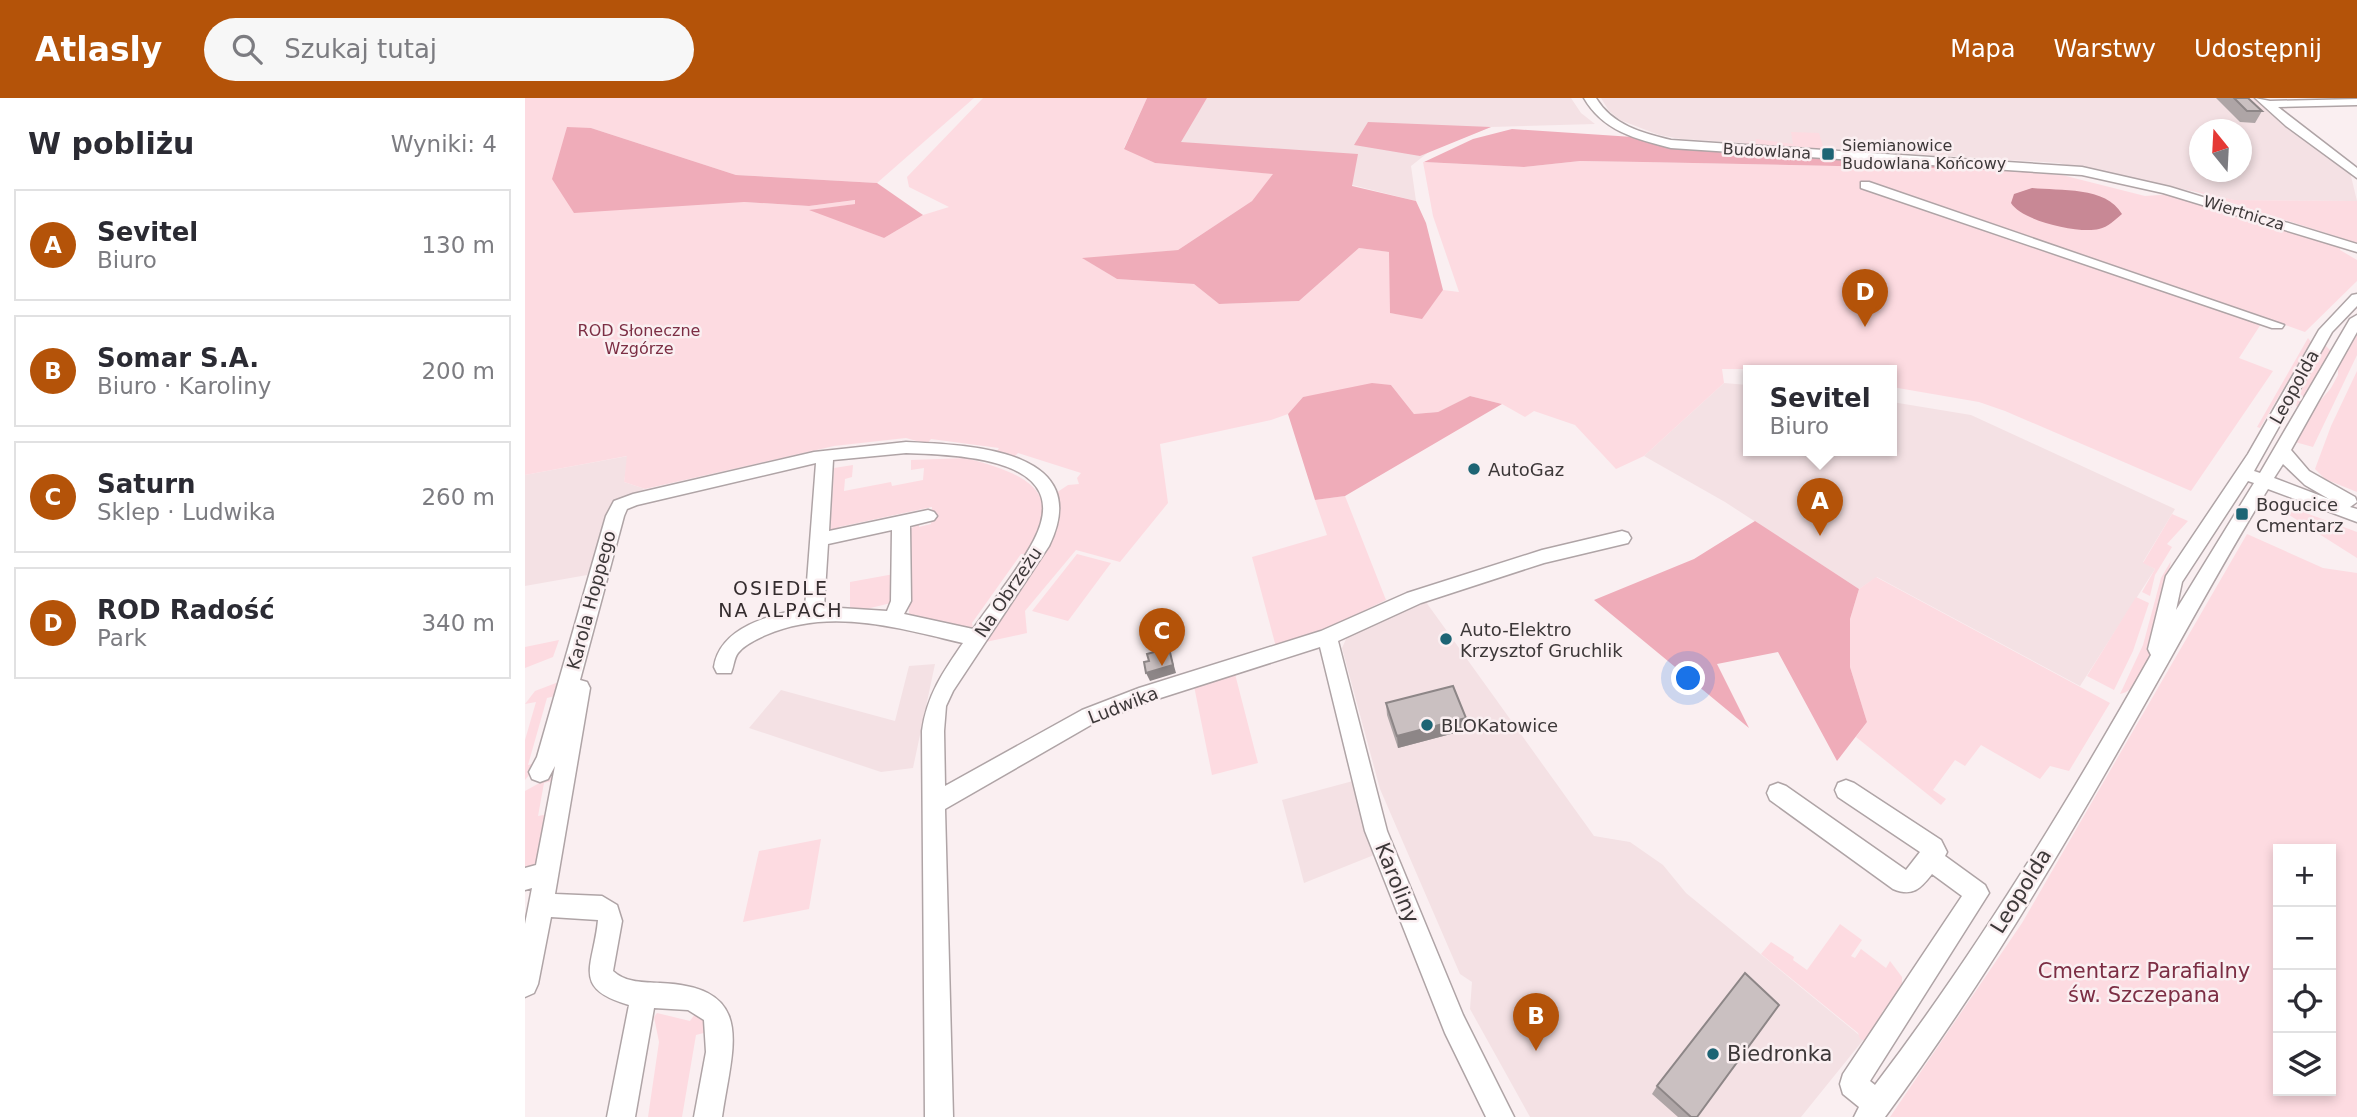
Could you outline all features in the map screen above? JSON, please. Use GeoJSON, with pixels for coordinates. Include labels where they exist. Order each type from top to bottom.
{"type":"FeatureCollection","features":[{"type":"Feature","properties":{"kind":"street","name":"Budowlana"},"geometry":{"type":"LineString","coordinates":[[1590,98],[1599,113],[1622,128],[1671,144],[2060,168],[2166,190]]}},
{"type":"Feature","properties":{"kind":"street"},"geometry":{"type":"LineString","coordinates":[[2265,101],[2357,102]]}},
{"type":"Feature","properties":{"kind":"street"},"geometry":{"type":"LineString","coordinates":[[2265,101],[2310,140],[2357,173]]}},
{"type":"Feature","properties":{"kind":"street"},"geometry":{"type":"LineString","coordinates":[[1865,185],[2277,325]]}},
{"type":"Feature","properties":{"kind":"street","name":"Wiertnicza"},"geometry":{"type":"LineString","coordinates":[[2166,190],[2357,250]]}},
{"type":"Feature","properties":{"kind":"street","name":"Leopolda"},"geometry":{"type":"LineString","coordinates":[[2154,670],[2173,582],[2246,469],[2320,339],[2357,298]]}},
{"type":"Feature","properties":{"kind":"street","name":"Leopolda"},"geometry":{"type":"LineString","coordinates":[[1846,790],[1933,848],[1935,852],[1931,859],[1977,893],[1853,1084],[1873,1111],[2008,913],[2154,670],[2209,568],[2267,477],[2357,319]]}},
{"type":"Feature","properties":{"kind":"street"},"geometry":{"type":"LineString","coordinates":[[2320,339],[2341,347]]}},
{"type":"Feature","properties":{"kind":"street","name":"Na Obrzeżu"},"geometry":{"type":"LineString","coordinates":[[616,511],[626,502],[825,456],[898,447],[958,450],[1017,464],[1043,480],[1052,505],[1049,529],[944,687],[936,706],[935,803]]}},
{"type":"Feature","properties":{"kind":"street"},"geometry":{"type":"LineString","coordinates":[[2283,450],[2294,468],[2307,480],[2357,505]]}},
{"type":"Feature","properties":{"kind":"street"},"geometry":{"type":"LineString","coordinates":[[814,614],[825,456]]}},
{"type":"Feature","properties":{"kind":"street"},"geometry":{"type":"LineString","coordinates":[[2246,469],[2357,516]]}},
{"type":"Feature","properties":{"kind":"street"},"geometry":{"type":"LineString","coordinates":[[2267,477],[2357,505]]}},
{"type":"Feature","properties":{"kind":"street","name":"Karola Hoppego"},"geometry":{"type":"LineString","coordinates":[[533,779],[547,760],[616,511]]}},
{"type":"Feature","properties":{"kind":"street"},"geometry":{"type":"LineString","coordinates":[[818,540],[928,516]]}},
{"type":"Feature","properties":{"kind":"street"},"geometry":{"type":"LineString","coordinates":[[892,619],[901,601],[901,522]]}},
{"type":"Feature","properties":{"kind":"street","name":"Ludwika"},"geometry":{"type":"LineString","coordinates":[[935,803],[1089,716],[1327,637],[1414,598],[1542,557],[1622,538]]}},
{"type":"Feature","properties":{"kind":"street"},"geometry":{"type":"LineString","coordinates":[[724,667],[726,652],[735,644],[788,617],[814,614],[871,615],[977,638]]}},
{"type":"Feature","properties":{"kind":"street","name":"Karoliny"},"geometry":{"type":"LineString","coordinates":[[1327,637],[1376,831],[1454,1024],[1500,1117]]}},
{"type":"Feature","properties":{"kind":"street","name":"Karola Hoppego"},"geometry":{"type":"LineString","coordinates":[[541,905],[536,876],[565,763],[580,688],[567,690]]}},
{"type":"Feature","properties":{"kind":"street","name":"Karola Hoppego"},"geometry":{"type":"LineString","coordinates":[[533,779],[565,763]]}},
{"type":"Feature","properties":{"kind":"street"},"geometry":{"type":"LineString","coordinates":[[1778,793],[1901,881],[1911,882],[1931,859]]}},
{"type":"Feature","properties":{"kind":"street"},"geometry":{"type":"LineString","coordinates":[[935,803],[939,1117]]}},
{"type":"Feature","properties":{"kind":"street"},"geometry":{"type":"LineString","coordinates":[[525,984],[541,905],[602,908],[608,913],[610,921],[600,976],[608,987],[644,995],[667,994],[699,1000],[707,1003],[717,1013],[720,1031],[708,1117]]}},
{"type":"Feature","properties":{"kind":"street"},"geometry":{"type":"LineString","coordinates":[[621,1117],[644,995]]}},
{"type":"Feature","properties":{"kind":"shaded area"},"geometry":{"type":"Polygon","coordinates":[[[1147,98],[1207,98],[1181,142],[1358,154],[1352,186],[1416,201],[1426,223],[1443,290],[1422,319],[1390,313],[1389,252],[1359,248],[1299,301],[1219,304],[1194,284],[1117,279],[1082,258],[1178,250],[1252,201],[1273,174],[1155,163],[1124,149],[1147,98]]]}},
{"type":"Feature","properties":{"kind":"shaded area"},"geometry":{"type":"Polygon","coordinates":[[[1207,98],[1571,98],[1581,113],[1595,124],[1491,127],[1430,151],[1411,166],[1416,201],[1180,142],[1207,98]]]}},
{"type":"Feature","properties":{"kind":"shaded area"},"geometry":{"type":"Polygon","coordinates":[[[1601,98],[2256,98],[2350,172],[2357,201],[2234,200],[2058,163],[1681,139],[1659,135],[1620,120],[1609,111],[1601,98]]]}},
{"type":"Feature","properties":{"kind":"shaded area"},"geometry":{"type":"Polygon","coordinates":[[[1368,122],[1491,127],[1420,156],[1354,145],[1368,122]]]}},
{"type":"Feature","properties":{"kind":"shaded area"},"geometry":{"type":"Polygon","coordinates":[[[567,127],[591,128],[736,175],[877,183],[923,215],[884,238],[809,210],[855,204],[855,200],[809,206],[744,202],[574,213],[552,179],[567,127]]]}},
{"type":"Feature","properties":{"kind":"shaded area"},"geometry":{"type":"Polygon","coordinates":[[[1512,129],[1633,137],[1678,148],[1738,154],[1993,166],[2032,169],[2035,173],[1978,169],[1643,162],[1580,161],[1524,167],[1424,162],[1473,139],[1512,129]]]}},
{"type":"Feature","properties":{"kind":"shaded area"},"geometry":{"type":"Polygon","coordinates":[[[2032,188],[2094,194],[2115,205],[2122,214],[2099,229],[2078,230],[2052,225],[2027,215],[2011,203],[2014,194],[2032,188]]]}},
{"type":"Feature","properties":{"kind":"shaded area"},"geometry":{"type":"Polygon","coordinates":[[[1372,383],[1391,385],[1414,414],[1438,412],[1470,396],[1502,404],[1345,496],[1315,500],[1288,414],[1303,397],[1372,383]]]}},
{"type":"Feature","properties":{"kind":"shaded area"},"geometry":{"type":"Polygon","coordinates":[[[1724,383],[1743,385],[1743,456],[1897,456],[1897,403],[1971,415],[2175,509],[2143,562],[2155,569],[2080,686],[1877,577],[1859,589],[1725,502],[1644,456],[1724,383]]]}},
{"type":"Feature","properties":{"kind":"shaded area"},"geometry":{"type":"Polygon","coordinates":[[[628,456],[624,482],[645,489],[617,500],[587,575],[525,586],[525,475],[628,456]]]}},
{"type":"Feature","properties":{"kind":"shaded area"},"geometry":{"type":"Polygon","coordinates":[[[1755,521],[1859,589],[1850,619],[1850,667],[1867,722],[1837,761],[1778,652],[1717,664],[1749,728],[1594,600],[1694,559],[1755,521]]]}},
{"type":"Feature","properties":{"kind":"shaded area"},"geometry":{"type":"Polygon","coordinates":[[[1426,602],[1594,836],[1630,842],[1663,865],[1686,893],[1864,1039],[1801,1117],[1530,1117],[1470,1009],[1472,982],[1460,974],[1380,789],[1342,648],[1347,637],[1361,629],[1426,602]]]}},
{"type":"Feature","properties":{"kind":"shaded area"},"geometry":{"type":"Polygon","coordinates":[[[935,664],[913,768],[881,772],[749,728],[781,690],[895,721],[909,666],[935,664]]]}},
{"type":"Feature","properties":{"kind":"shaded area"},"geometry":{"type":"Polygon","coordinates":[[[1353,781],[1374,855],[1304,883],[1282,800],[1353,781]]]}},
{"type":"Feature","properties":{"kind":"green space","name":"ROD Słoneczne Wzgórze"},"geometry":{"type":"Polygon","coordinates":[[[525,98],[974,98],[877,183],[736,175],[591,128],[567,128],[744,202],[809,206],[856,200],[856,204],[812,210],[884,238],[923,215],[949,207],[909,187],[907,177],[983,98],[1147,98],[1124,148],[1155,163],[1274,174],[1252,201],[1178,250],[1084,259],[1117,279],[1194,284],[1219,304],[1299,301],[1359,248],[1390,252],[1390,313],[1422,318],[1443,290],[1459,292],[1433,216],[1423,162],[1524,167],[1580,161],[1643,162],[1978,169],[2062,175],[2145,196],[2173,194],[2318,239],[2340,247],[2340,250],[2357,260],[2357,281],[2305,332],[2271,320],[2268,324],[2261,324],[2239,358],[2273,371],[2191,491],[2005,411],[1979,402],[1897,388],[1897,365],[1743,365],[1743,369],[1722,369],[1724,383],[1644,456],[1616,469],[1575,425],[1534,411],[1525,417],[1502,404],[1470,396],[1438,412],[1414,414],[1391,385],[1303,397],[1288,414],[1271,420],[1160,444],[1168,503],[1120,562],[1076,550],[1025,611],[1027,633],[981,643],[1057,529],[1056,493],[1068,485],[1079,484],[1077,478],[1081,473],[1018,453],[1012,459],[995,454],[999,448],[931,439],[927,444],[906,438],[834,446],[645,489],[624,482],[627,456],[525,475],[525,98]]]}},
{"type":"Feature","properties":{"kind":"green space"},"geometry":{"type":"Polygon","coordinates":[[[1791,132],[1819,133],[1824,150],[1741,143],[1756,142],[1756,139],[1793,144],[1791,132]]]}},
{"type":"Feature","properties":{"kind":"green space"},"geometry":{"type":"Polygon","coordinates":[[[2185,188],[2234,200],[2357,201],[2357,243],[2185,188]]]}},
{"type":"Feature","properties":{"kind":"green space"},"geometry":{"type":"Polygon","coordinates":[[[2357,330],[2357,355],[2313,447],[2295,442],[2314,408],[2331,388],[2338,375],[2338,364],[2357,330]]]}},
{"type":"Feature","properties":{"kind":"green space"},"geometry":{"type":"Polygon","coordinates":[[[2308,338],[2311,342],[2260,428],[2257,427],[2308,338]]]}},
{"type":"Feature","properties":{"kind":"green space"},"geometry":{"type":"Polygon","coordinates":[[[2324,344],[2331,351],[2299,407],[2296,406],[2304,378],[2324,344]]]}},
{"type":"Feature","properties":{"kind":"green space"},"geometry":{"type":"Polygon","coordinates":[[[2357,371],[2357,492],[2325,479],[2315,469],[2331,426],[2357,371]]]}},
{"type":"Feature","properties":{"kind":"green space"},"geometry":{"type":"Polygon","coordinates":[[[966,458],[1021,478],[1033,487],[1041,499],[1043,514],[1038,532],[1025,554],[1021,554],[972,623],[973,628],[968,629],[911,616],[909,613],[906,533],[919,522],[919,527],[931,524],[932,507],[839,527],[838,533],[830,533],[834,468],[853,465],[852,477],[845,479],[844,491],[891,482],[892,486],[923,480],[924,468],[911,470],[911,460],[966,458]]]}},
{"type":"Feature","properties":{"kind":"green space"},"geometry":{"type":"Polygon","coordinates":[[[1345,496],[1386,600],[1324,630],[1276,647],[1252,557],[1327,535],[1315,500],[1345,496]]]}},
{"type":"Feature","properties":{"kind":"green space"},"geometry":{"type":"Polygon","coordinates":[[[2272,509],[2298,510],[2357,532],[2357,558],[2286,513],[2272,509]]]}},
{"type":"Feature","properties":{"kind":"green space"},"geometry":{"type":"Polygon","coordinates":[[[2172,514],[2188,521],[2167,544],[2172,547],[2155,575],[2150,596],[2142,592],[2155,569],[2143,563],[2172,514]]]}},
{"type":"Feature","properties":{"kind":"green space","name":"Cmentarz Parafialny św. Szczepana"},"geometry":{"type":"Polygon","coordinates":[[[2247,534],[2323,568],[2357,573],[2357,1117],[1890,1117],[2022,923],[2247,534]]]}},
{"type":"Feature","properties":{"kind":"green space"},"geometry":{"type":"Polygon","coordinates":[[[1077,554],[1111,563],[1068,621],[1032,611],[1077,554]]]}},
{"type":"Feature","properties":{"kind":"green space"},"geometry":{"type":"Polygon","coordinates":[[[2171,561],[2149,658],[2131,688],[2120,694],[2143,645],[2161,578],[2171,561]]]}},
{"type":"Feature","properties":{"kind":"green space"},"geometry":{"type":"Polygon","coordinates":[[[894,574],[895,596],[891,603],[858,611],[850,609],[850,582],[894,574]]]}},
{"type":"Feature","properties":{"kind":"green space"},"geometry":{"type":"Polygon","coordinates":[[[1876,577],[2110,703],[2069,771],[2050,766],[2040,779],[1981,745],[1965,766],[1955,760],[1933,790],[1946,799],[1941,805],[1856,737],[1867,722],[1850,667],[1850,619],[1859,589],[1876,577]]]}},
{"type":"Feature","properties":{"kind":"green space"},"geometry":{"type":"Polygon","coordinates":[[[2136,597],[2149,603],[2133,651],[2114,690],[2087,676],[2136,597]]]}},
{"type":"Feature","properties":{"kind":"green space"},"geometry":{"type":"Polygon","coordinates":[[[559,640],[553,657],[525,668],[525,647],[559,640]]]}},
{"type":"Feature","properties":{"kind":"green space"},"geometry":{"type":"Polygon","coordinates":[[[1235,674],[1258,763],[1212,775],[1194,686],[1235,674]]]}},
{"type":"Feature","properties":{"kind":"green space"},"geometry":{"type":"Polygon","coordinates":[[[559,684],[559,695],[547,698],[528,765],[540,762],[525,780],[525,740],[536,702],[525,704],[535,691],[559,684]]]}},
{"type":"Feature","properties":{"kind":"green space"},"geometry":{"type":"Polygon","coordinates":[[[554,775],[555,780],[544,783],[538,816],[549,814],[538,864],[525,872],[525,791],[554,775]]]}},
{"type":"Feature","properties":{"kind":"green space"},"geometry":{"type":"Polygon","coordinates":[[[821,839],[809,909],[743,922],[759,851],[821,839]]]}},
{"type":"Feature","properties":{"kind":"green space"},"geometry":{"type":"Polygon","coordinates":[[[1840,924],[1862,940],[1851,956],[1855,958],[1861,949],[1886,968],[1890,961],[1902,977],[1902,990],[1882,1012],[1889,1017],[1871,1043],[1860,1039],[1858,1033],[1761,954],[1771,942],[1794,957],[1793,960],[1807,970],[1840,924]]]}},
{"type":"Feature","properties":{"kind":"green space"},"geometry":{"type":"Polygon","coordinates":[[[700,1007],[715,1030],[696,1035],[682,1117],[648,1117],[659,1042],[654,1017],[657,1013],[690,1021],[700,1007]]]}},
{"type":"Feature","properties":{"kind":"building"},"geometry":{"type":"Polygon","coordinates":[[[2234,98],[2248,98],[2262,111],[2247,111],[2234,98]]]}},
{"type":"Feature","properties":{"kind":"building"},"geometry":{"type":"Polygon","coordinates":[[[1169,648],[1173,665],[1146,673],[1144,662],[1149,661],[1147,654],[1169,648]]]}},
{"type":"Feature","properties":{"kind":"building","name":"BLOKatowice"},"geometry":{"type":"Polygon","coordinates":[[[1453,686],[1466,718],[1397,736],[1386,703],[1453,686]]]}},
{"type":"Feature","properties":{"kind":"building","name":"Biedronka"},"geometry":{"type":"Polygon","coordinates":[[[1745,973],[1779,1005],[1697,1117],[1691,1117],[1657,1086],[1745,973]]]}},
{"type":"Feature","properties":{"kind":"place","name":"Siemianowice Budowlana Końcowy"},"geometry":{"type":"Point","coordinates":[1828,154]}},
{"type":"Feature","properties":{"kind":"place","name":"ROD Radość"},"geometry":{"type":"Point","coordinates":[1865,327]}},
{"type":"Feature","properties":{"kind":"place","name":"AutoGaz"},"geometry":{"type":"Point","coordinates":[1474,469]}},
{"type":"Feature","properties":{"kind":"place","name":"Bogucice Cmentarz"},"geometry":{"type":"Point","coordinates":[2242,514]}},
{"type":"Feature","properties":{"kind":"place","name":"Sevitel"},"geometry":{"type":"Point","coordinates":[1820,536]}},
{"type":"Feature","properties":{"kind":"place","name":"Auto-Elektro Krzysztof Gruchlik"},"geometry":{"type":"Point","coordinates":[1446,639]}},
{"type":"Feature","properties":{"kind":"place","name":"Saturn"},"geometry":{"type":"Point","coordinates":[1162,666]}},
{"type":"Feature","properties":{"kind":"place","name":"BLOKatowice"},"geometry":{"type":"Point","coordinates":[1427,725]}},
{"type":"Feature","properties":{"kind":"place","name":"Somar S.A."},"geometry":{"type":"Point","coordinates":[1536,1051]}},
{"type":"Feature","properties":{"kind":"place","name":"Biedronka"},"geometry":{"type":"Point","coordinates":[1713,1054]}},
{"type":"Feature","properties":{"kind":"district","name":"OSIEDLE NA ALPACH"},"geometry":{"type":"Point","coordinates":[781,599]}}]}
